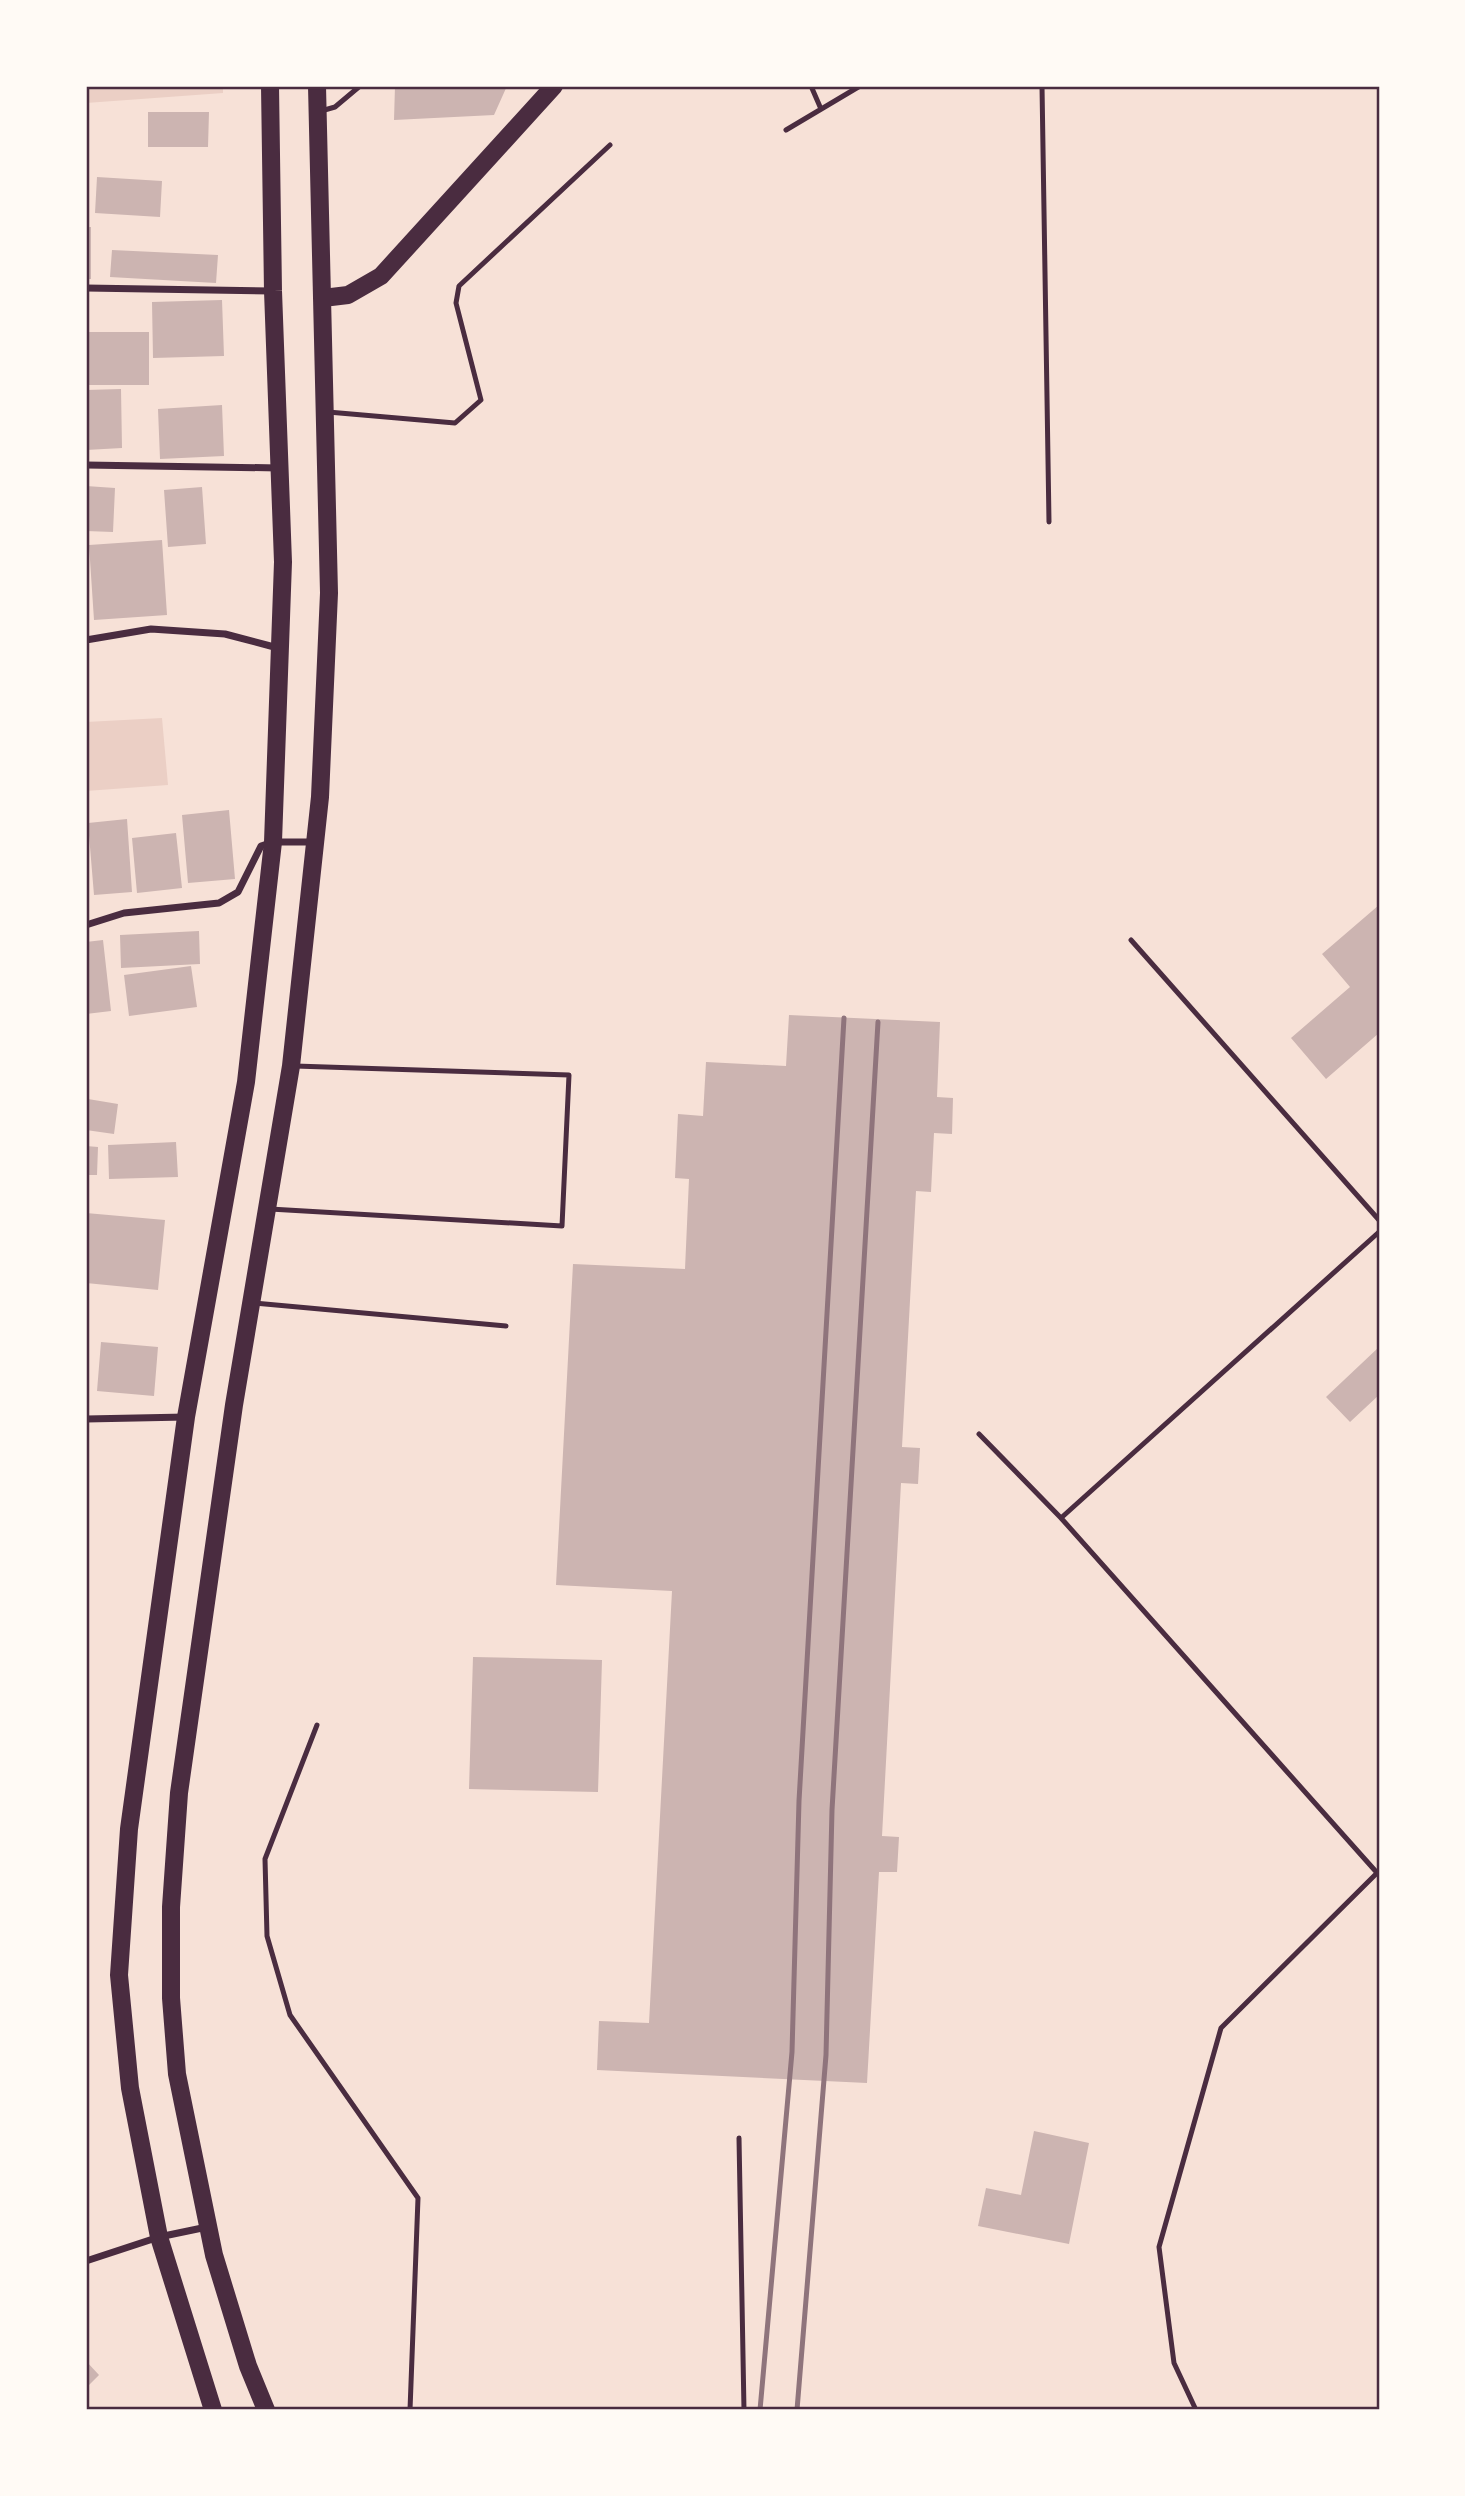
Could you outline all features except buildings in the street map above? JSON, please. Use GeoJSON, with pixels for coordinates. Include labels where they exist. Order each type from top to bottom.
{"type":"FeatureCollection","features":[{"type":"Feature","properties":{"kind":"main road"},"geometry":{"type":"LineString","coordinates":[[213,2410],[159,2238],[130,2088],[119,1975],[129,1829],[186,1417],[246,1082],[274,842],[282,649],[270,86]]}},
{"type":"Feature","properties":{"kind":"main road"},"geometry":{"type":"LineString","coordinates":[[266,2410],[248,2366],[207,2227],[177,2074],[171,1997],[171,1907],[179,1793],[250,1303],[291,1066],[320,797],[329,593],[317,86]]}},
{"type":"Feature","properties":{"kind":"main road"},"geometry":{"type":"LineString","coordinates":[[323,298],[348,295],[381,276],[554,86]]}},
{"type":"Feature","properties":{"kind":"street"},"geometry":{"type":"LineString","coordinates":[[86,288],[273,291]]}},
{"type":"Feature","properties":{"kind":"street"},"geometry":{"type":"LineString","coordinates":[[86,465],[279,468]]}},
{"type":"Feature","properties":{"kind":"street"},"geometry":{"type":"LineString","coordinates":[[86,640],[151,629],[225,634],[282,649]]}},
{"type":"Feature","properties":{"kind":"street"},"geometry":{"type":"LineString","coordinates":[[86,925],[124,913],[219,903],[239,892],[261,846],[274,842],[314,842]]}},
{"type":"Feature","properties":{"kind":"street"},"geometry":{"type":"LineString","coordinates":[[86,1419],[186,1417]]}},
{"type":"Feature","properties":{"kind":"street"},"geometry":{"type":"LineString","coordinates":[[86,2261],[159,2238],[207,2227]]}},
{"type":"Feature","properties":{"kind":"lane"},"geometry":{"type":"LineString","coordinates":[[318,112],[335,107],[360,86]]}},
{"type":"Feature","properties":{"kind":"lane"},"geometry":{"type":"LineString","coordinates":[[811,86],[821,109]]}},
{"type":"Feature","properties":{"kind":"lane"},"geometry":{"type":"LineString","coordinates":[[786,130],[860,86]]}},
{"type":"Feature","properties":{"kind":"lane"},"geometry":{"type":"LineString","coordinates":[[1042,86],[1049,522]]}},
{"type":"Feature","properties":{"kind":"lane"},"geometry":{"type":"LineString","coordinates":[[325,412],[455,423],[467,416],[481,400],[456,303],[458,286],[610,145]]}},
{"type":"Feature","properties":{"kind":"lane"},"geometry":{"type":"LineString","coordinates":[[1131,940],[1379,1220]]}},
{"type":"Feature","properties":{"kind":"lane"},"geometry":{"type":"LineString","coordinates":[[267,1209],[562,1226],[569,1075],[291,1066]]}},
{"type":"Feature","properties":{"kind":"lane"},"geometry":{"type":"LineString","coordinates":[[1061,1518],[1379,1232]]}},
{"type":"Feature","properties":{"kind":"lane"},"geometry":{"type":"LineString","coordinates":[[250,1303],[506,1325]]}},
{"type":"Feature","properties":{"kind":"lane"},"geometry":{"type":"LineString","coordinates":[[979,1434],[1061,1518],[1379,1873],[1221,2028],[1159,2247],[1174,2363],[1196,2410]]}},
{"type":"Feature","properties":{"kind":"lane"},"geometry":{"type":"LineString","coordinates":[[317,1726],[265,1860],[267,1936],[290,2015],[418,2198],[410,2410]]}},
{"type":"Feature","properties":{"kind":"lane"},"geometry":{"type":"LineString","coordinates":[[739,2138],[744,2410]]}},
{"type":"Feature","properties":{"kind":"shaded area"},"geometry":{"type":"Polygon","coordinates":[[[86,86],[223,86],[223,93],[86,103],[86,86]]]}},
{"type":"Feature","properties":{"kind":"shaded area"},"geometry":{"type":"Polygon","coordinates":[[[162,718],[168,785],[86,791],[86,722],[162,718]]]}},
{"type":"Feature","properties":{"kind":"railway"},"geometry":{"type":"LineString","coordinates":[[760,2410],[792,2052],[799,1801],[844,1018]]}},
{"type":"Feature","properties":{"kind":"railway"},"geometry":{"type":"LineString","coordinates":[[797,2410],[826,2055],[832,1810],[878,1022]]}}]}
